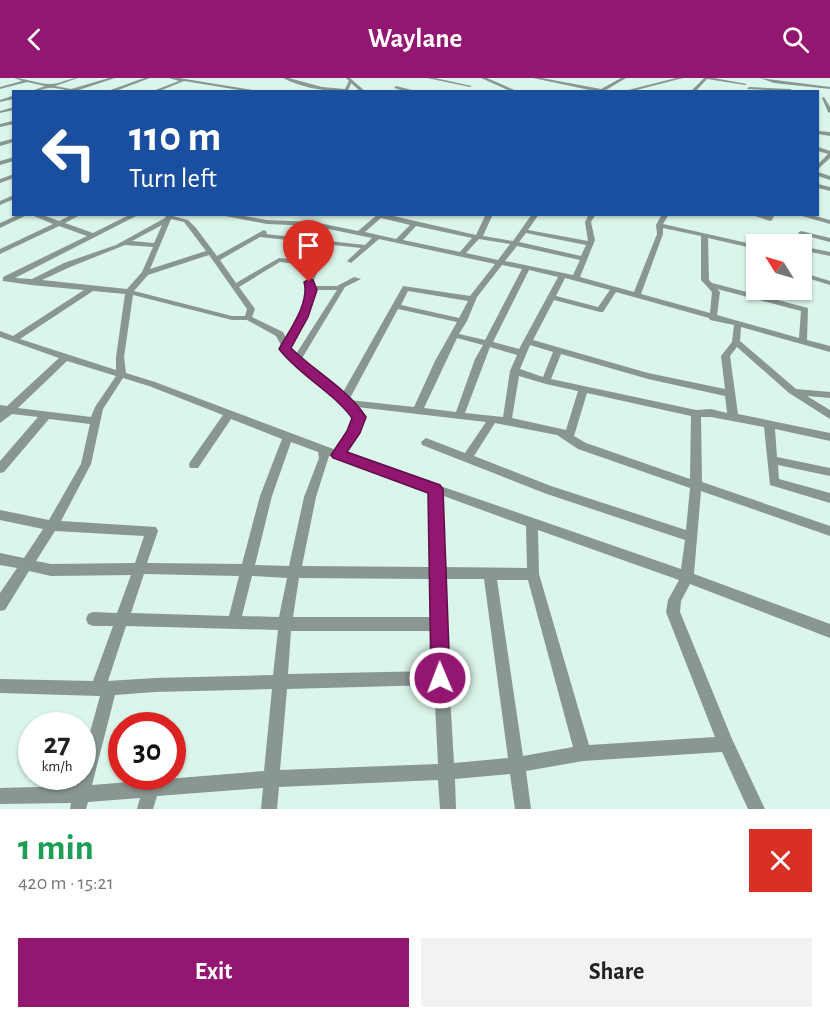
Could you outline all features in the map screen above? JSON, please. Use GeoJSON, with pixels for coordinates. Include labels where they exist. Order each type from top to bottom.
{"type":"FeatureCollection","features":[{"type":"Feature","properties":{"kind":"street"},"geometry":{"type":"LineString","coordinates":[[16,78],[69,90]]}},
{"type":"Feature","properties":{"kind":"street"},"geometry":{"type":"LineString","coordinates":[[0,88],[36,78]]}},
{"type":"Feature","properties":{"kind":"street"},"geometry":{"type":"LineString","coordinates":[[38,90],[76,78]]}},
{"type":"Feature","properties":{"kind":"street"},"geometry":{"type":"LineString","coordinates":[[76,90],[113,78]]}},
{"type":"Feature","properties":{"kind":"street"},"geometry":{"type":"LineString","coordinates":[[113,90],[148,78]]}},
{"type":"Feature","properties":{"kind":"street"},"geometry":{"type":"LineString","coordinates":[[171,78],[254,90]]}},
{"type":"Feature","properties":{"kind":"street"},"geometry":{"type":"LineString","coordinates":[[285,78],[310,88],[346,90],[349,80],[363,90]]}},
{"type":"Feature","properties":{"kind":"street"},"geometry":{"type":"LineString","coordinates":[[429,78],[470,86]]}},
{"type":"Feature","properties":{"kind":"street"},"geometry":{"type":"LineString","coordinates":[[483,78],[512,90]]}},
{"type":"Feature","properties":{"kind":"street"},"geometry":{"type":"LineString","coordinates":[[535,78],[562,80],[597,90]]}},
{"type":"Feature","properties":{"kind":"street"},"geometry":{"type":"LineString","coordinates":[[615,78],[624,79]]}},
{"type":"Feature","properties":{"kind":"street"},"geometry":{"type":"LineString","coordinates":[[632,90],[657,81],[681,78]]}},
{"type":"Feature","properties":{"kind":"street"},"geometry":{"type":"LineString","coordinates":[[694,90],[706,78],[748,88],[790,90]]}},
{"type":"Feature","properties":{"kind":"street"},"geometry":{"type":"LineString","coordinates":[[742,78],[748,88]]}},
{"type":"Feature","properties":{"kind":"street"},"geometry":{"type":"LineString","coordinates":[[762,78],[770,82],[830,88]]}},
{"type":"Feature","properties":{"kind":"street"},"geometry":{"type":"LineString","coordinates":[[805,78],[830,88]]}},
{"type":"Feature","properties":{"kind":"street"},"geometry":{"type":"LineString","coordinates":[[577,85],[584,79]]}},
{"type":"Feature","properties":{"kind":"street"},"geometry":{"type":"LineString","coordinates":[[603,90],[624,79]]}},
{"type":"Feature","properties":{"kind":"street"},"geometry":{"type":"LineString","coordinates":[[158,90],[185,80]]}},
{"type":"Feature","properties":{"kind":"street"},"geometry":{"type":"LineString","coordinates":[[234,80],[259,90]]}},
{"type":"Feature","properties":{"kind":"street"},"geometry":{"type":"LineString","coordinates":[[464,90],[490,81]]}},
{"type":"Feature","properties":{"kind":"street"},"geometry":{"type":"LineString","coordinates":[[204,90],[218,85]]}},
{"type":"Feature","properties":{"kind":"street"},"geometry":{"type":"LineString","coordinates":[[396,87],[407,90]]}},
{"type":"Feature","properties":{"kind":"street"},"geometry":{"type":"LineString","coordinates":[[234,90],[239,88]]}},
{"type":"Feature","properties":{"kind":"street"},"geometry":{"type":"LineString","coordinates":[[642,88],[648,90]]}},
{"type":"Feature","properties":{"kind":"street"},"geometry":{"type":"LineString","coordinates":[[824,98],[828,112]]}},
{"type":"Feature","properties":{"kind":"street"},"geometry":{"type":"LineString","coordinates":[[819,166],[830,154]]}},
{"type":"Feature","properties":{"kind":"street"},"geometry":{"type":"LineString","coordinates":[[0,226],[22,216]]}},
{"type":"Feature","properties":{"kind":"street"},"geometry":{"type":"LineString","coordinates":[[37,216],[94,236]]}},
{"type":"Feature","properties":{"kind":"street"},"geometry":{"type":"LineString","coordinates":[[0,252],[75,216]]}},
{"type":"Feature","properties":{"kind":"street"},"geometry":{"type":"LineString","coordinates":[[3,278],[133,216]]}},
{"type":"Feature","properties":{"kind":"street"},"geometry":{"type":"LineString","coordinates":[[227,216],[278,223],[314,224],[576,278],[737,326],[830,349]]}},
{"type":"Feature","properties":{"kind":"street"},"geometry":{"type":"LineString","coordinates":[[145,273],[212,257],[260,234],[287,216]]}},
{"type":"Feature","properties":{"kind":"street"},"geometry":{"type":"LineString","coordinates":[[359,234],[380,216]]}},
{"type":"Feature","properties":{"kind":"street"},"geometry":{"type":"LineString","coordinates":[[385,216],[583,259]]}},
{"type":"Feature","properties":{"kind":"street"},"geometry":{"type":"LineString","coordinates":[[461,255],[477,237],[489,216]]}},
{"type":"Feature","properties":{"kind":"street"},"geometry":{"type":"LineString","coordinates":[[417,412],[474,298],[535,216]]}},
{"type":"Feature","properties":{"kind":"street"},"geometry":{"type":"LineString","coordinates":[[576,278],[592,240],[588,222],[592,216]]}},
{"type":"Feature","properties":{"kind":"street"},"geometry":{"type":"LineString","coordinates":[[637,295],[660,234],[659,225],[665,216]]}},
{"type":"Feature","properties":{"kind":"street"},"geometry":{"type":"LineString","coordinates":[[802,216],[801,233],[830,240]]}},
{"type":"Feature","properties":{"kind":"street"},"geometry":{"type":"LineString","coordinates":[[806,216],[830,222]]}},
{"type":"Feature","properties":{"kind":"street"},"geometry":{"type":"LineString","coordinates":[[0,605],[52,526],[86,464],[95,421],[103,400],[121,375],[120,357],[129,292],[145,273],[169,217]]}},
{"type":"Feature","properties":{"kind":"street"},"geometry":{"type":"LineString","coordinates":[[31,283],[67,265],[125,243],[169,217],[188,222],[251,309],[248,318]]}},
{"type":"Feature","properties":{"kind":"street"},"geometry":{"type":"LineString","coordinates":[[397,242],[415,223]]}},
{"type":"Feature","properties":{"kind":"street"},"geometry":{"type":"LineString","coordinates":[[659,225],[746,245]]}},
{"type":"Feature","properties":{"kind":"street"},"geometry":{"type":"LineString","coordinates":[[525,231],[590,244]]}},
{"type":"Feature","properties":{"kind":"street"},"geometry":{"type":"LineString","coordinates":[[260,234],[366,247]]}},
{"type":"Feature","properties":{"kind":"street"},"geometry":{"type":"LineString","coordinates":[[704,236],[705,280],[716,292],[713,318]]}},
{"type":"Feature","properties":{"kind":"street"},"geometry":{"type":"LineString","coordinates":[[351,261],[376,238]]}},
{"type":"Feature","properties":{"kind":"street"},"geometry":{"type":"LineString","coordinates":[[125,243],[156,245]]}},
{"type":"Feature","properties":{"kind":"street"},"geometry":{"type":"LineString","coordinates":[[812,249],[830,254]]}},
{"type":"Feature","properties":{"kind":"street"},"geometry":{"type":"LineString","coordinates":[[234,287],[282,260],[317,264],[309,282],[312,288],[302,317],[285,349]]}},
{"type":"Feature","properties":{"kind":"street"},"geometry":{"type":"LineString","coordinates":[[460,414],[488,343],[526,268]]}},
{"type":"Feature","properties":{"kind":"street"},"geometry":{"type":"LineString","coordinates":[[507,421],[515,371],[562,276]]}},
{"type":"Feature","properties":{"kind":"street"},"geometry":{"type":"LineString","coordinates":[[812,277],[830,283]]}},
{"type":"Feature","properties":{"kind":"street"},"geometry":{"type":"LineString","coordinates":[[3,278],[31,283],[129,292],[232,318],[248,318],[280,334],[285,349],[296,361],[345,402],[359,417],[359,422],[338,455]]}},
{"type":"Feature","properties":{"kind":"street"},"geometry":{"type":"LineString","coordinates":[[312,288],[341,286],[357,279]]}},
{"type":"Feature","properties":{"kind":"street"},"geometry":{"type":"LineString","coordinates":[[708,284],[805,310],[803,342]]}},
{"type":"Feature","properties":{"kind":"street"},"geometry":{"type":"LineString","coordinates":[[296,361],[341,286]]}},
{"type":"Feature","properties":{"kind":"street"},"geometry":{"type":"LineString","coordinates":[[345,402],[404,290],[409,288],[474,298]]}},
{"type":"Feature","properties":{"kind":"street"},"geometry":{"type":"LineString","coordinates":[[14,339],[90,289]]}},
{"type":"Feature","properties":{"kind":"street"},"geometry":{"type":"LineString","coordinates":[[552,297],[600,310],[614,289]]}},
{"type":"Feature","properties":{"kind":"street"},"geometry":{"type":"LineString","coordinates":[[395,306],[463,321]]}},
{"type":"Feature","properties":{"kind":"street"},"geometry":{"type":"LineString","coordinates":[[733,417],[725,356],[736,342],[737,326]]}},
{"type":"Feature","properties":{"kind":"street"},"geometry":{"type":"LineString","coordinates":[[0,334],[152,384],[323,450],[687,577],[830,632]]}},
{"type":"Feature","properties":{"kind":"street"},"geometry":{"type":"LineString","coordinates":[[454,335],[522,353]]}},
{"type":"Feature","properties":{"kind":"street"},"geometry":{"type":"LineString","coordinates":[[529,342],[648,376],[729,393]]}},
{"type":"Feature","properties":{"kind":"street"},"geometry":{"type":"LineString","coordinates":[[736,342],[792,391],[830,415]]}},
{"type":"Feature","properties":{"kind":"street"},"geometry":{"type":"LineString","coordinates":[[546,381],[558,351]]}},
{"type":"Feature","properties":{"kind":"street"},"geometry":{"type":"LineString","coordinates":[[0,420],[4,410],[65,357]]}},
{"type":"Feature","properties":{"kind":"street"},"geometry":{"type":"LineString","coordinates":[[515,371],[546,381],[696,414],[711,413],[830,437]]}},
{"type":"Feature","properties":{"kind":"street"},"geometry":{"type":"LineString","coordinates":[[569,436],[583,389]]}},
{"type":"Feature","properties":{"kind":"street"},"geometry":{"type":"LineString","coordinates":[[792,391],[830,395]]}},
{"type":"Feature","properties":{"kind":"street"},"geometry":{"type":"LineString","coordinates":[[345,402],[507,421],[569,436],[582,446],[830,531]]}},
{"type":"Feature","properties":{"kind":"street"},"geometry":{"type":"LineString","coordinates":[[4,410],[95,421]]}},
{"type":"Feature","properties":{"kind":"street"},"geometry":{"type":"LineString","coordinates":[[194,465],[229,414]]}},
{"type":"Feature","properties":{"kind":"street"},"geometry":{"type":"LineString","coordinates":[[696,414],[696,486],[687,577],[675,600],[673,612],[726,744],[757,809]]}},
{"type":"Feature","properties":{"kind":"street"},"geometry":{"type":"LineString","coordinates":[[0,469],[46,415]]}},
{"type":"Feature","properties":{"kind":"street"},"geometry":{"type":"LineString","coordinates":[[467,458],[493,419]]}},
{"type":"Feature","properties":{"kind":"street"},"geometry":{"type":"LineString","coordinates":[[770,424],[774,482],[830,498]]}},
{"type":"Feature","properties":{"kind":"street"},"geometry":{"type":"LineString","coordinates":[[234,622],[245,570],[266,496],[288,437]]}},
{"type":"Feature","properties":{"kind":"street"},"geometry":{"type":"LineString","coordinates":[[426,442],[548,490],[691,537]]}},
{"type":"Feature","properties":{"kind":"street"},"geometry":{"type":"LineString","coordinates":[[269,809],[285,624],[310,497],[324,459],[323,450]]}},
{"type":"Feature","properties":{"kind":"street"},"geometry":{"type":"LineString","coordinates":[[771,460],[830,472]]}},
{"type":"Feature","properties":{"kind":"street"},"geometry":{"type":"LineString","coordinates":[[435,489],[440,678],[448,809]]}},
{"type":"Feature","properties":{"kind":"street"},"geometry":{"type":"LineString","coordinates":[[0,515],[52,526],[151,530],[153,532],[121,619],[103,689],[80,802]]}},
{"type":"Feature","properties":{"kind":"street"},"geometry":{"type":"LineString","coordinates":[[532,524],[533,574],[583,753]]}},
{"type":"Feature","properties":{"kind":"street"},"geometry":{"type":"LineString","coordinates":[[0,559],[51,570],[533,574]]}},
{"type":"Feature","properties":{"kind":"street"},"geometry":{"type":"LineString","coordinates":[[490,574],[523,809]]}},
{"type":"Feature","properties":{"kind":"street"},"geometry":{"type":"LineString","coordinates":[[93,619],[285,624],[440,624]]}},
{"type":"Feature","properties":{"kind":"street"},"geometry":{"type":"LineString","coordinates":[[0,686],[103,689],[155,685],[281,684],[440,678]]}},
{"type":"Feature","properties":{"kind":"street"},"geometry":{"type":"LineString","coordinates":[[186,787],[272,779],[445,772],[516,765],[583,753],[726,744]]}},
{"type":"Feature","properties":{"kind":"street"},"geometry":{"type":"LineString","coordinates":[[0,795],[80,802],[150,790],[146,809]]}},
{"type":"Feature","properties":{"kind":"route"},"geometry":{"type":"LineString","coordinates":[[309,282],[312,290],[302,317],[285,349],[307,371],[348,403],[359,417],[354,433],[338,455],[435,489],[440,678]]}}]}
